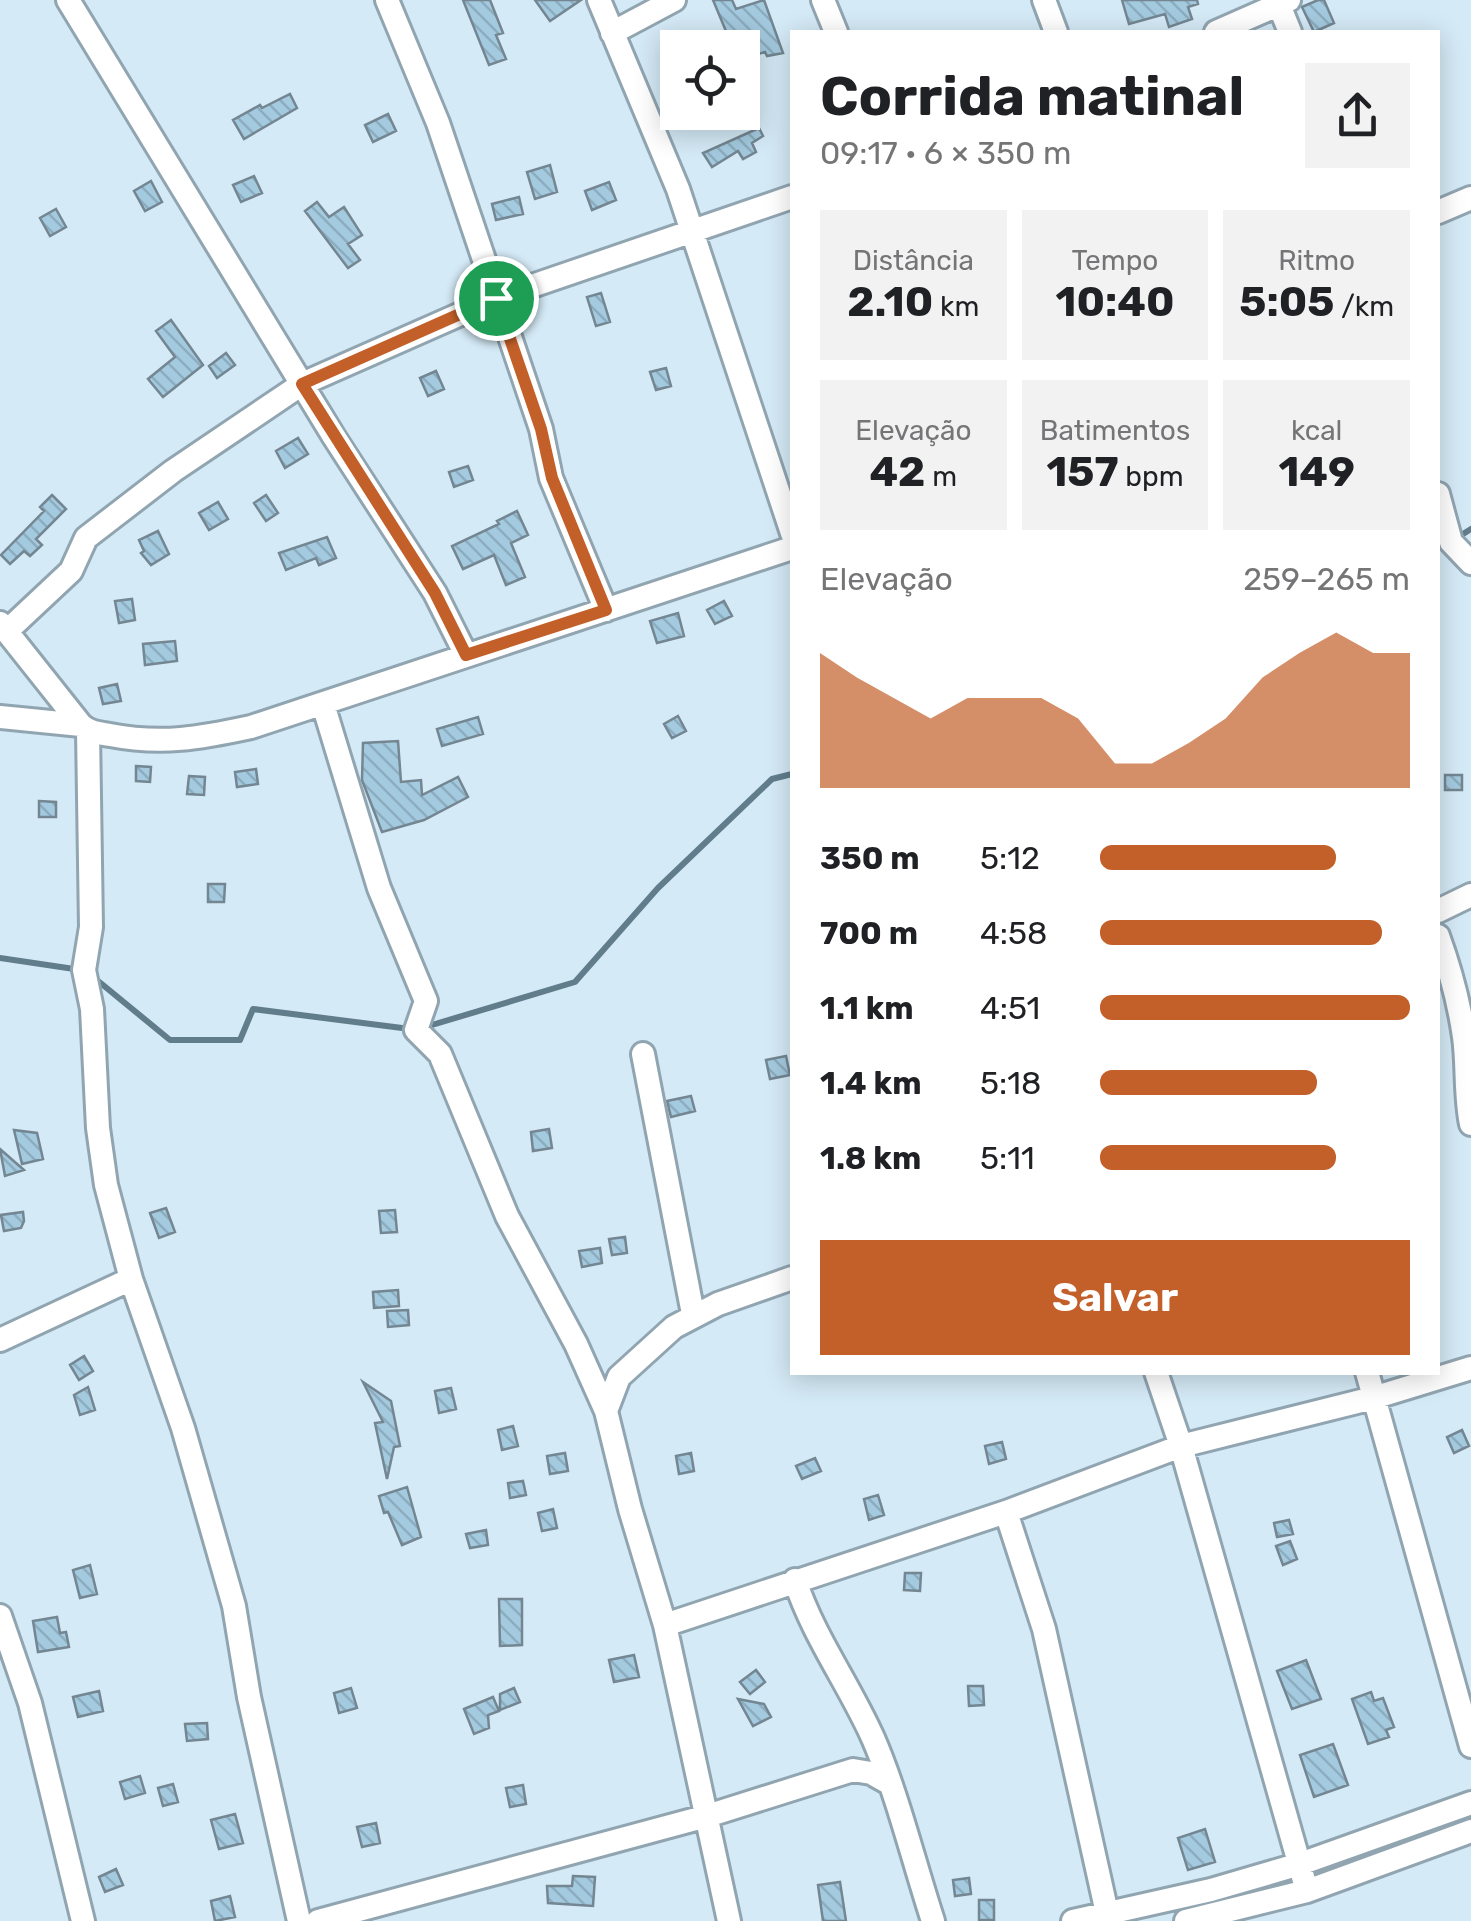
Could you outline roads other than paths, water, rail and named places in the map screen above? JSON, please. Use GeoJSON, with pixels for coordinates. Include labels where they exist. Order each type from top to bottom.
{"type":"FeatureCollection","features":[{"type":"Feature","properties":{"kind":"street"},"geometry":{"type":"LineString","coordinates":[[68,0],[302,384],[435,593],[466,655]]}},
{"type":"Feature","properties":{"kind":"street"},"geometry":{"type":"LineString","coordinates":[[387,0],[438,124],[541,429],[552,478],[606,610]]}},
{"type":"Feature","properties":{"kind":"street"},"geometry":{"type":"LineString","coordinates":[[599,0],[692,230],[783,473],[790,519]]}},
{"type":"Feature","properties":{"kind":"street"},"geometry":{"type":"LineString","coordinates":[[612,33],[674,0]]}},
{"type":"Feature","properties":{"kind":"street"},"geometry":{"type":"LineString","coordinates":[[823,0],[835,30]]}},
{"type":"Feature","properties":{"kind":"street"},"geometry":{"type":"LineString","coordinates":[[1044,0],[1055,30]]}},
{"type":"Feature","properties":{"kind":"street"},"geometry":{"type":"LineString","coordinates":[[1220,30],[1281,1],[1289,30]]}},
{"type":"Feature","properties":{"kind":"street"},"geometry":{"type":"LineString","coordinates":[[298,1921],[249,1697],[234,1606],[182,1428],[131,1278],[106,1185],[98,1128],[92,1009],[84,970],[92,927],[84,728],[3,627],[71,571],[86,538],[173,471],[302,384],[496,298],[790,198]]}},
{"type":"Feature","properties":{"kind":"street"},"geometry":{"type":"LineString","coordinates":[[1440,211],[1471,198]]}},
{"type":"Feature","properties":{"kind":"street"},"geometry":{"type":"LineString","coordinates":[[1440,501],[1452,542],[1471,564]]}},
{"type":"Feature","properties":{"kind":"street"},"geometry":{"type":"LineString","coordinates":[[0,718],[84,728],[140,740],[188,740],[251,727],[790,549]]}},
{"type":"Feature","properties":{"kind":"street"},"geometry":{"type":"LineString","coordinates":[[323,704],[379,888],[426,1001],[416,1030],[440,1054],[507,1216],[576,1344],[606,1411],[664,1625],[729,1921]]}},
{"type":"Feature","properties":{"kind":"street"},"geometry":{"type":"LineString","coordinates":[[1440,910],[1471,895]]}},
{"type":"Feature","properties":{"kind":"street"},"geometry":{"type":"LineString","coordinates":[[1440,941],[1452,974],[1464,1039],[1471,1124]]}},
{"type":"Feature","properties":{"kind":"street"},"geometry":{"type":"LineString","coordinates":[[643,1054],[694,1314]]}},
{"type":"Feature","properties":{"kind":"street"},"geometry":{"type":"LineString","coordinates":[[0,1340],[131,1278]]}},
{"type":"Feature","properties":{"kind":"street"},"geometry":{"type":"LineString","coordinates":[[606,1411],[619,1378],[674,1327],[694,1314],[790,1279]]}},
{"type":"Feature","properties":{"kind":"street"},"geometry":{"type":"LineString","coordinates":[[664,1625],[1006,1512],[1181,1446],[1373,1398],[1471,1368]]}},
{"type":"Feature","properties":{"kind":"street"},"geometry":{"type":"LineString","coordinates":[[1157,1375],[1181,1446],[1307,1891]]}},
{"type":"Feature","properties":{"kind":"street"},"geometry":{"type":"LineString","coordinates":[[1368,1375],[1471,1746]]}},
{"type":"Feature","properties":{"kind":"street"},"geometry":{"type":"LineString","coordinates":[[1006,1512],[1044,1630],[1107,1913]]}},
{"type":"Feature","properties":{"kind":"street"},"geometry":{"type":"LineString","coordinates":[[795,1580],[805,1611],[872,1736],[933,1921]]}},
{"type":"Feature","properties":{"kind":"street"},"geometry":{"type":"LineString","coordinates":[[0,1616],[30,1702],[83,1921]]}},
{"type":"Feature","properties":{"kind":"street"},"geometry":{"type":"LineString","coordinates":[[853,1770],[872,1736]]}},
{"type":"Feature","properties":{"kind":"street"},"geometry":{"type":"LineString","coordinates":[[318,1921],[707,1816],[853,1770],[871,1773],[887,1782]]}},
{"type":"Feature","properties":{"kind":"street"},"geometry":{"type":"LineString","coordinates":[[1073,1921],[1211,1890],[1300,1864],[1471,1803]]}},
{"type":"Feature","properties":{"kind":"street"},"geometry":{"type":"LineString","coordinates":[[1186,1921],[1307,1891],[1471,1831]]}},
{"type":"Feature","properties":{"kind":"waterway"},"geometry":{"type":"LineString","coordinates":[[1455,539],[1471,529]]}},
{"type":"Feature","properties":{"kind":"waterway"},"geometry":{"type":"LineString","coordinates":[[422,1028],[575,982],[658,888],[772,779],[790,774]]}},
{"type":"Feature","properties":{"kind":"waterway"},"geometry":{"type":"LineString","coordinates":[[0,958],[81,970]]}},
{"type":"Feature","properties":{"kind":"waterway"},"geometry":{"type":"LineString","coordinates":[[92,976],[170,1040],[240,1040],[253,1009],[410,1029]]}}]}
